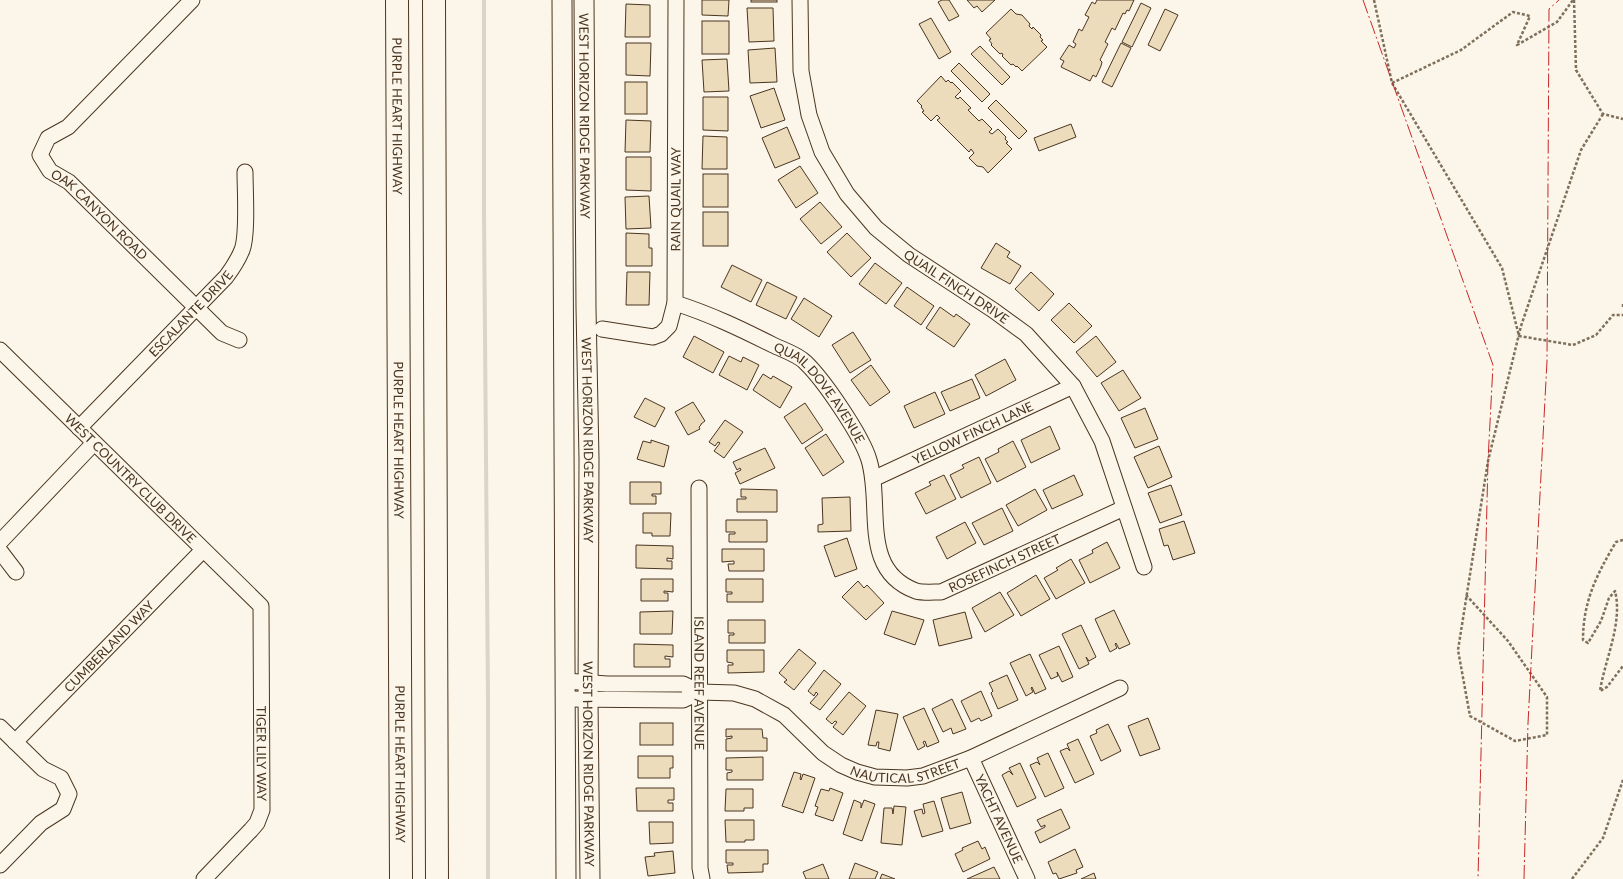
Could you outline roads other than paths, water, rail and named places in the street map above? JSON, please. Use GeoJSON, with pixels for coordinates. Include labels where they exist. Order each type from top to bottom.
{"type":"FeatureCollection","features":[{"type":"Feature","properties":{"kind":"highway","name":"PURPLE HEART HIGHWAY"},"geometry":{"type":"LineString","coordinates":[[397,0],[401,879]]}},
{"type":"Feature","properties":{"kind":"highway"},"geometry":{"type":"LineString","coordinates":[[434,0],[437,879]]}},
{"type":"Feature","properties":{"kind":"main road","name":"WEST HORIZON RIDGE PARKWAY"},"geometry":{"type":"LineString","coordinates":[[562,0],[566,879]]}},
{"type":"Feature","properties":{"kind":"main road","name":"WEST HORIZON RIDGE PARKWAY"},"geometry":{"type":"LineString","coordinates":[[584,0],[586,308],[594,331],[589,459],[588,692],[590,879]]}},
{"type":"Feature","properties":{"kind":"main road"},"geometry":{"type":"LineString","coordinates":[[563,377],[572,346],[576,340],[594,331]]}},
{"type":"Feature","properties":{"kind":"street","name":"OAK CANYON ROAD"},"geometry":{"type":"LineString","coordinates":[[192,0],[68,127],[48,138],[40,155],[50,171],[69,182],[196,307]]}},
{"type":"Feature","properties":{"kind":"street","name":"RAIN QUAIL WAY"},"geometry":{"type":"LineString","coordinates":[[594,331],[653,337],[662,334],[669,326],[675,303],[676,0]]}},
{"type":"Feature","properties":{"kind":"street","name":"QUAIL FINCH DRIVE"},"geometry":{"type":"LineString","coordinates":[[800,0],[800,71],[809,115],[822,152],[847,194],[876,228],[909,255],[993,310],[1026,334],[1073,386],[1102,441],[1144,567]]}},
{"type":"Feature","properties":{"kind":"street","name":"ESCALANTE DRIVE"},"geometry":{"type":"LineString","coordinates":[[79,428],[226,277],[236,263],[243,249],[245,172]]}},
{"type":"Feature","properties":{"kind":"street","name":"QUAIL DOVE AVENUE"},"geometry":{"type":"LineString","coordinates":[[675,303],[706,312],[804,361],[820,379],[864,445],[873,479],[878,548]]}},
{"type":"Feature","properties":{"kind":"street"},"geometry":{"type":"LineString","coordinates":[[196,307],[222,333],[238,340]]}},
{"type":"Feature","properties":{"kind":"street","name":"WEST COUNTRY CLUB DRIVE"},"geometry":{"type":"LineString","coordinates":[[0,350],[261,606]]}},
{"type":"Feature","properties":{"kind":"street","name":"YELLOW FINCH LANE"},"geometry":{"type":"LineString","coordinates":[[873,479],[1073,386]]}},
{"type":"Feature","properties":{"kind":"street"},"geometry":{"type":"LineString","coordinates":[[0,542],[94,443]]}},
{"type":"Feature","properties":{"kind":"street","name":"ISLAND REEF AVENUE"},"geometry":{"type":"LineString","coordinates":[[698,488],[700,868],[702,879]]}},
{"type":"Feature","properties":{"kind":"street","name":"ROSEFINCH STREET"},"geometry":{"type":"LineString","coordinates":[[878,548],[885,569],[898,581],[917,591],[941,592],[1124,508]]}},
{"type":"Feature","properties":{"kind":"street","name":"CUMBERLAND WAY"},"geometry":{"type":"LineString","coordinates":[[15,742],[204,550]]}},
{"type":"Feature","properties":{"kind":"street"},"geometry":{"type":"LineString","coordinates":[[0,551],[16,572]]}},
{"type":"Feature","properties":{"kind":"street","name":"TIGER LILY WAY"},"geometry":{"type":"LineString","coordinates":[[204,879],[257,823],[262,810],[261,606]]}},
{"type":"Feature","properties":{"kind":"street"},"geometry":{"type":"LineString","coordinates":[[638,684],[639,700]]}},
{"type":"Feature","properties":{"kind":"street","name":"NAUTICAL STREET"},"geometry":{"type":"LineString","coordinates":[[588,692],[638,684],[682,684],[700,692],[734,693],[755,699],[784,715],[823,753],[841,765],[869,775],[891,778],[923,776],[971,758],[1120,688]]}},
{"type":"Feature","properties":{"kind":"street","name":"NAUTICAL STREET"},"geometry":{"type":"LineString","coordinates":[[566,690],[639,700],[683,700],[700,692]]}},
{"type":"Feature","properties":{"kind":"street"},"geometry":{"type":"LineString","coordinates":[[0,727],[43,769],[61,778],[69,794],[63,810],[41,823],[0,866]]}},
{"type":"Feature","properties":{"kind":"street","name":"YACHT AVENUE"},"geometry":{"type":"LineString","coordinates":[[971,758],[1027,879]]}},
{"type":"Feature","properties":{"kind":"waterway"},"geometry":{"type":"LineString","coordinates":[[484,0],[488,879]]}}]}
